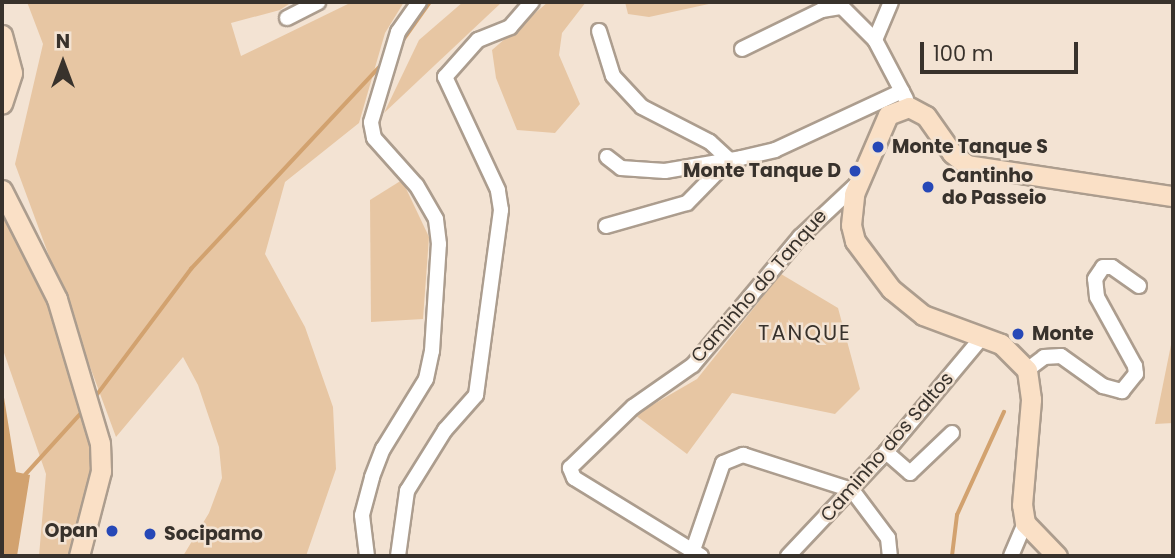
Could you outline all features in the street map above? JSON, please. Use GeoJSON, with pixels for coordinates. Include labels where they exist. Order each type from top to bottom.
{"type":"FeatureCollection","features":[{"type":"Feature","properties":{"kind":"main road"},"geometry":{"type":"LineString","coordinates":[[2,35],[12,73],[2,103]]}},
{"type":"Feature","properties":{"kind":"main road"},"geometry":{"type":"LineString","coordinates":[[1057,556],[1025,523],[1021,486],[1031,399],[1027,370],[1006,347],[909,307],[878,275],[860,252],[851,225],[859,182],[888,115],[906,99],[926,116],[952,153],[967,166],[1173,196]]}},
{"type":"Feature","properties":{"kind":"main road"},"geometry":{"type":"LineString","coordinates":[[2,190],[57,299],[100,443],[101,471],[79,556]]}},
{"type":"Feature","properties":{"kind":"street"},"geometry":{"type":"LineString","coordinates":[[287,18],[318,2]]}},
{"type":"Feature","properties":{"kind":"street"},"geometry":{"type":"LineString","coordinates":[[367,556],[362,515],[372,477],[430,367],[439,244],[436,219],[426,199],[371,131],[371,110],[384,71],[394,45],[419,2]]}},
{"type":"Feature","properties":{"kind":"street"},"geometry":{"type":"LineString","coordinates":[[398,556],[407,491],[445,429],[476,395],[501,210],[498,190],[445,77],[478,40],[510,27],[532,2]]}},
{"type":"Feature","properties":{"kind":"street"},"geometry":{"type":"LineString","coordinates":[[875,40],[891,2]]}},
{"type":"Feature","properties":{"kind":"street"},"geometry":{"type":"LineString","coordinates":[[607,157],[621,167],[665,171],[729,160],[775,150],[906,99],[875,40],[859,30],[847,11],[833,7],[742,49]]}},
{"type":"Feature","properties":{"kind":"street"},"geometry":{"type":"LineString","coordinates":[[599,31],[613,76],[642,107],[710,142],[729,160]]}},
{"type":"Feature","properties":{"kind":"street"},"geometry":{"type":"LineString","coordinates":[[606,226],[687,203],[729,160]]}},
{"type":"Feature","properties":{"kind":"street","name":"Caminho do Tanque"},"geometry":{"type":"LineString","coordinates":[[697,553],[571,474],[573,462],[633,407],[693,365],[800,237],[859,182]]}},
{"type":"Feature","properties":{"kind":"street"},"geometry":{"type":"LineString","coordinates":[[1027,370],[1044,357],[1060,356],[1103,387],[1122,391],[1128,386],[1135,366],[1095,286],[1102,264],[1120,270],[1139,286]]}},
{"type":"Feature","properties":{"kind":"street","name":"Caminho dos Saltos"},"geometry":{"type":"LineString","coordinates":[[788,556],[886,452],[983,336]]}},
{"type":"Feature","properties":{"kind":"street"},"geometry":{"type":"LineString","coordinates":[[886,452],[911,472],[951,433]]}},
{"type":"Feature","properties":{"kind":"street"},"geometry":{"type":"LineString","coordinates":[[697,553],[723,463],[743,455],[852,490],[888,537],[890,556]]}},
{"type":"Feature","properties":{"kind":"street"},"geometry":{"type":"LineString","coordinates":[[1011,556],[1025,523]]}},
{"type":"Feature","properties":{"kind":"shaded area"},"geometry":{"type":"Polygon","coordinates":[[[27,2],[292,2],[280,10],[231,23],[241,56],[352,2],[404,2],[385,33],[359,123],[285,182],[265,254],[305,327],[333,407],[336,469],[306,556],[183,556],[209,513],[222,478],[219,447],[198,385],[183,357],[116,437],[15,164],[43,44],[27,2]]]}},
{"type":"Feature","properties":{"kind":"shaded area"},"geometry":{"type":"Polygon","coordinates":[[[463,2],[502,2],[384,113],[419,40],[463,2]]]}},
{"type":"Feature","properties":{"kind":"shaded area"},"geometry":{"type":"Polygon","coordinates":[[[548,2],[586,2],[562,33],[559,55],[580,104],[555,133],[517,130],[496,78],[492,50],[548,2]]]}},
{"type":"Feature","properties":{"kind":"shaded area"},"geometry":{"type":"Polygon","coordinates":[[[625,2],[718,2],[649,17],[628,14],[625,2]]]}},
{"type":"Feature","properties":{"kind":"shaded area"},"geometry":{"type":"Polygon","coordinates":[[[402,180],[429,237],[423,319],[371,322],[370,200],[402,180]]]}},
{"type":"Feature","properties":{"kind":"shaded area"},"geometry":{"type":"Polygon","coordinates":[[[2,203],[57,310],[92,443],[92,490],[76,556],[39,556],[46,474],[2,347],[2,203]]]}},
{"type":"Feature","properties":{"kind":"shaded area"},"geometry":{"type":"Polygon","coordinates":[[[781,274],[838,308],[860,389],[835,414],[732,393],[687,454],[635,415],[697,379],[781,274]]]}},
{"type":"Feature","properties":{"kind":"shaded area"},"geometry":{"type":"Polygon","coordinates":[[[1173,335],[1173,423],[1155,424],[1173,335]]]}},
{"type":"Feature","properties":{"kind":"shaded area"},"geometry":{"type":"Polygon","coordinates":[[[2,385],[16,472],[30,475],[17,556],[2,556],[2,385]]]}},
{"type":"Feature","properties":{"kind":"waterway"},"geometry":{"type":"LineString","coordinates":[[399,46],[430,2]]}},
{"type":"Feature","properties":{"kind":"waterway"},"geometry":{"type":"LineString","coordinates":[[93,400],[191,269],[382,64]]}},
{"type":"Feature","properties":{"kind":"waterway"},"geometry":{"type":"LineString","coordinates":[[25,475],[83,411]]}},
{"type":"Feature","properties":{"kind":"waterway"},"geometry":{"type":"LineString","coordinates":[[952,556],[957,515],[1004,412]]}},
{"type":"Feature","properties":{"kind":"place","name":"Monte Tanque S"},"geometry":{"type":"Point","coordinates":[878,147]}},
{"type":"Feature","properties":{"kind":"place","name":"Monte Tanque D"},"geometry":{"type":"Point","coordinates":[855,171]}},
{"type":"Feature","properties":{"kind":"place","name":"Cantinho do Passeio"},"geometry":{"type":"Point","coordinates":[928,187]}},
{"type":"Feature","properties":{"kind":"place","name":"Monte"},"geometry":{"type":"Point","coordinates":[1018,334]}},
{"type":"Feature","properties":{"kind":"place","name":"Opan"},"geometry":{"type":"Point","coordinates":[112,531]}},
{"type":"Feature","properties":{"kind":"place","name":"Socipamo"},"geometry":{"type":"Point","coordinates":[150,534]}},
{"type":"Feature","properties":{"kind":"district","name":"TANQUE"},"geometry":{"type":"Point","coordinates":[805,333]}}]}
